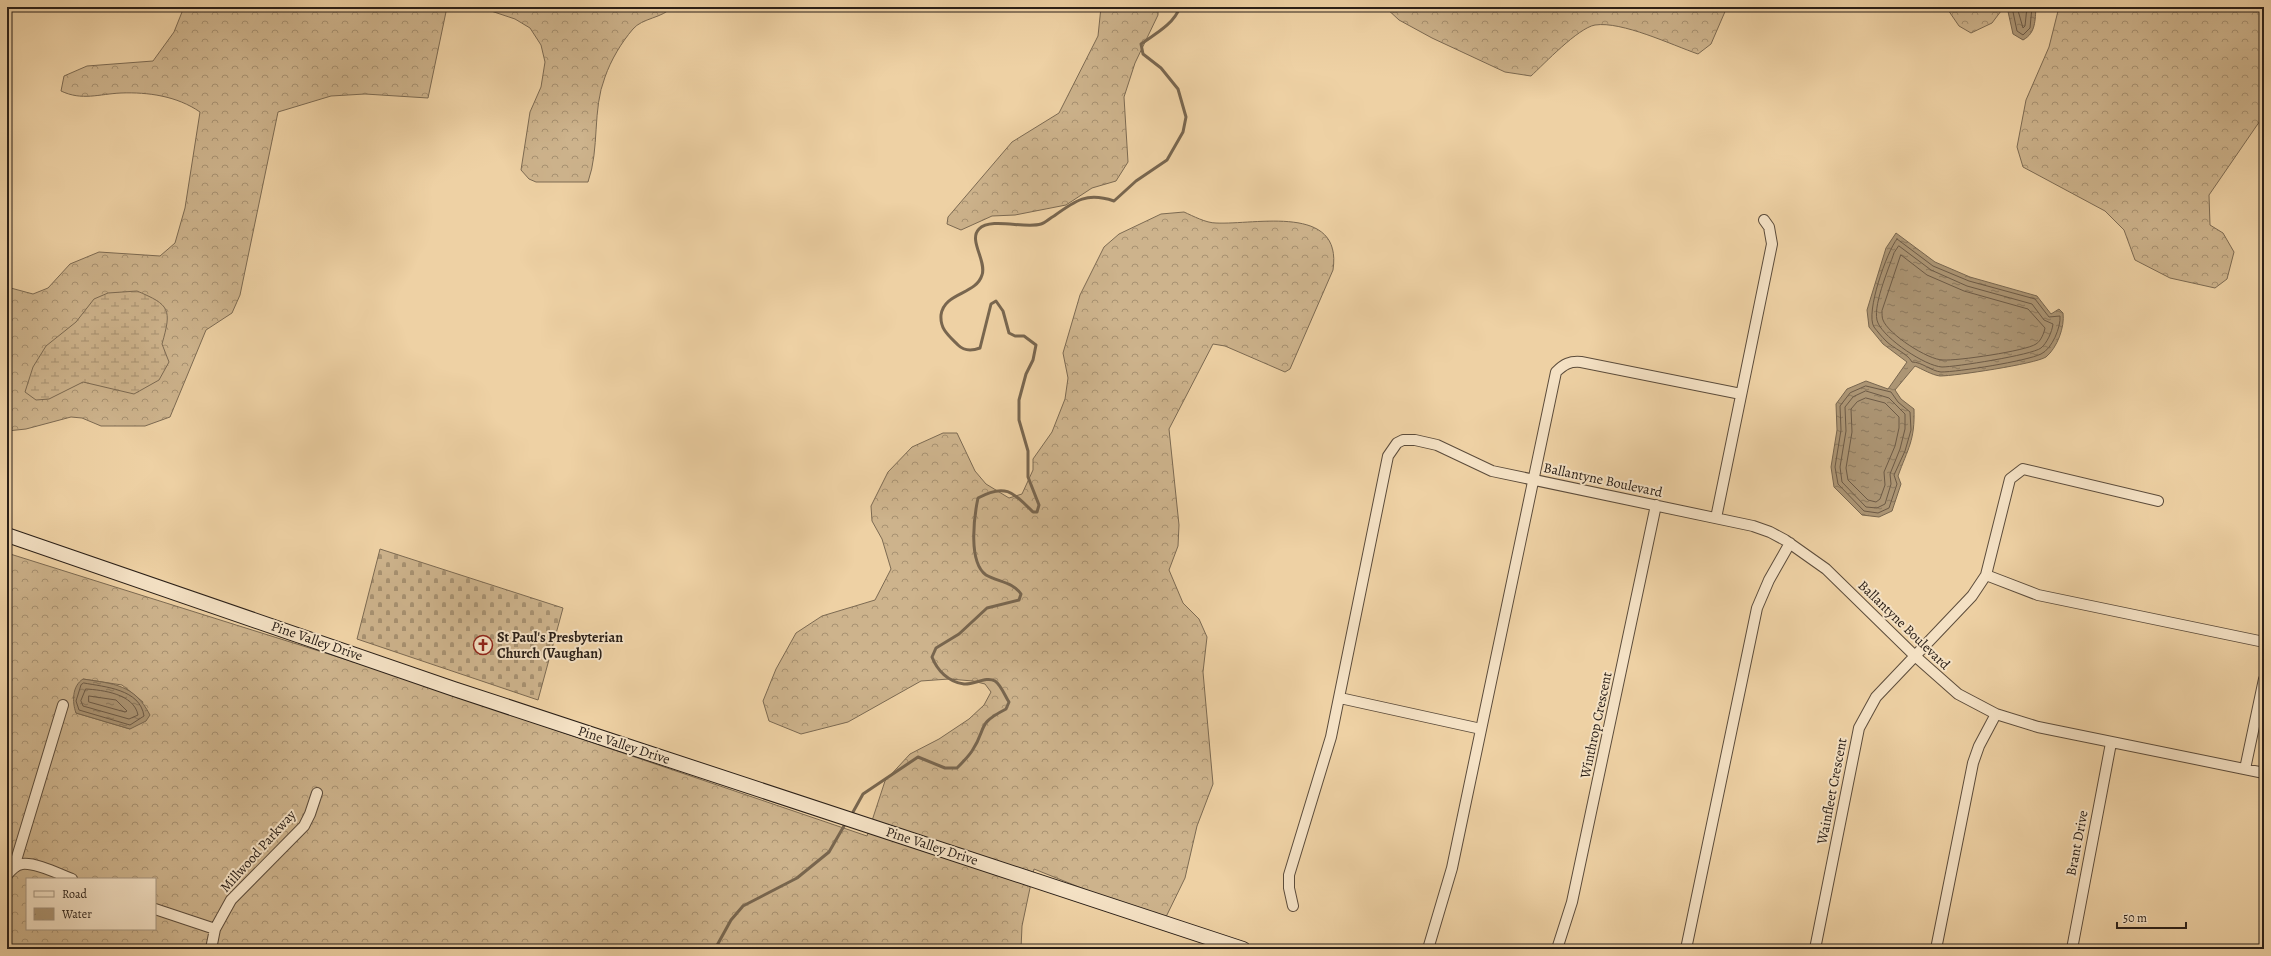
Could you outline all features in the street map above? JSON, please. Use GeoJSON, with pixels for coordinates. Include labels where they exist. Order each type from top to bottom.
{"type":"FeatureCollection","features":[{"type":"Feature","properties":{"kind":"street"},"geometry":{"type":"LineString","coordinates":[[1716,518],[1740,394],[1772,244],[1769,227],[1764,220]]}},
{"type":"Feature","properties":{"kind":"street"},"geometry":{"type":"LineString","coordinates":[[1428,949],[1452,868],[1556,372],[1563,365],[1572,361],[1740,394]]}},
{"type":"Feature","properties":{"kind":"street","name":"Ballantyne Boulevard"},"geometry":{"type":"LineString","coordinates":[[1293,906],[1288,875],[1325,758],[1340,698],[1388,456],[1391,448],[1403,440],[1431,443],[1486,469],[1716,518],[1764,530],[1790,544],[1826,569],[1915,656],[1958,694],[1996,714],[2031,725],[2111,743],[2264,773]]}},
{"type":"Feature","properties":{"kind":"street","name":"Wainfleet Crescent"},"geometry":{"type":"LineString","coordinates":[[1815,949],[1859,728],[1876,697],[1976,591],[1986,575],[2010,478],[2023,470],[2158,501]]}},
{"type":"Feature","properties":{"kind":"street","name":"Winthrop Crescent"},"geometry":{"type":"LineString","coordinates":[[1557,949],[1572,902],[1656,505]]}},
{"type":"Feature","properties":{"kind":"street","name":"Pine Valley Drive"},"geometry":{"type":"LineString","coordinates":[[7,535],[461,691],[1243,949]]}},
{"type":"Feature","properties":{"kind":"street"},"geometry":{"type":"LineString","coordinates":[[1686,949],[1757,608],[1769,580],[1790,544]]}},
{"type":"Feature","properties":{"kind":"street"},"geometry":{"type":"LineString","coordinates":[[1986,575],[2038,595],[2264,642]]}},
{"type":"Feature","properties":{"kind":"street"},"geometry":{"type":"LineString","coordinates":[[2245,769],[2264,679]]}},
{"type":"Feature","properties":{"kind":"street"},"geometry":{"type":"LineString","coordinates":[[1340,698],[1481,729]]}},
{"type":"Feature","properties":{"kind":"street"},"geometry":{"type":"LineString","coordinates":[[7,875],[14,867],[63,705]]}},
{"type":"Feature","properties":{"kind":"street"},"geometry":{"type":"LineString","coordinates":[[1936,949],[1973,763],[1979,746],[1996,714]]}},
{"type":"Feature","properties":{"kind":"street","name":"Brant Drive"},"geometry":{"type":"LineString","coordinates":[[2072,949],[2111,743]]}},
{"type":"Feature","properties":{"kind":"street","name":"Millwood Parkway"},"geometry":{"type":"LineString","coordinates":[[211,949],[215,929],[231,900],[304,826],[317,794]]}},
{"type":"Feature","properties":{"kind":"street"},"geometry":{"type":"LineString","coordinates":[[14,867],[22,864],[30,865],[69,878]]}},
{"type":"Feature","properties":{"kind":"street"},"geometry":{"type":"LineString","coordinates":[[156,908],[215,929]]}},
{"type":"Feature","properties":{"kind":"green space"},"geometry":{"type":"Polygon","coordinates":[[[184,7],[447,7],[428,98],[365,94],[331,96],[278,112],[240,295],[232,313],[206,330],[170,417],[145,426],[101,426],[82,418],[71,417],[26,429],[7,431],[7,287],[33,294],[48,288],[70,264],[99,252],[160,256],[175,243],[185,208],[200,112],[182,102],[152,94],[121,93],[76,96],[61,91],[64,76],[87,66],[153,61],[174,32],[184,7]]]}},
{"type":"Feature","properties":{"kind":"green space"},"geometry":{"type":"Polygon","coordinates":[[[491,7],[672,7],[663,14],[637,25],[624,40],[610,64],[601,90],[597,116],[594,156],[588,182],[536,182],[529,179],[521,170],[530,112],[541,87],[545,62],[541,45],[530,28],[515,19],[491,11],[491,7]]]}},
{"type":"Feature","properties":{"kind":"green space"},"geometry":{"type":"Polygon","coordinates":[[[1101,7],[1158,7],[1158,15],[1135,63],[1124,97],[1128,162],[1116,181],[1092,188],[1066,205],[1015,215],[992,216],[961,230],[947,224],[948,217],[1012,142],[1059,113],[1098,36],[1101,7]]]}},
{"type":"Feature","properties":{"kind":"green space"},"geometry":{"type":"Polygon","coordinates":[[[1385,7],[1727,7],[1711,44],[1698,54],[1633,30],[1606,25],[1595,25],[1571,39],[1531,76],[1505,72],[1432,38],[1399,20],[1385,7]]]}},
{"type":"Feature","properties":{"kind":"green space"},"geometry":{"type":"Polygon","coordinates":[[[1946,7],[2004,7],[1992,23],[1971,33],[1959,26],[1946,7]]]}},
{"type":"Feature","properties":{"kind":"green space"},"geometry":{"type":"Polygon","coordinates":[[[2059,7],[2264,7],[2264,115],[2209,195],[2210,225],[2223,233],[2234,252],[2227,279],[2215,288],[2170,278],[2135,260],[2124,230],[2105,211],[2023,167],[2017,147],[2026,100],[2049,47],[2059,7]]]}},
{"type":"Feature","properties":{"kind":"green space"},"geometry":{"type":"Polygon","coordinates":[[[1184,212],[1212,223],[1273,221],[1293,222],[1311,226],[1325,235],[1332,249],[1333,270],[1290,369],[1285,372],[1225,346],[1213,344],[1169,429],[1179,525],[1178,546],[1169,570],[1183,603],[1199,619],[1207,637],[1203,672],[1213,784],[1197,826],[1185,878],[1164,921],[1034,869],[1022,926],[1021,949],[7,949],[7,553],[373,668],[867,836],[885,781],[910,754],[939,739],[969,719],[984,705],[991,692],[985,684],[973,681],[949,679],[921,681],[848,722],[801,734],[769,721],[763,701],[776,669],[796,633],[822,616],[875,600],[891,569],[882,539],[872,521],[871,506],[888,472],[912,447],[943,433],[957,433],[975,471],[986,484],[1009,498],[1022,494],[1033,470],[1033,459],[1052,432],[1065,399],[1068,378],[1063,353],[1080,295],[1104,247],[1119,234],[1161,214],[1184,212]],[[83,679],[76,713],[130,729],[143,702],[122,685],[83,679]]]}},
{"type":"Feature","properties":{"kind":"green space"},"geometry":{"type":"Polygon","coordinates":[[[137,291],[156,300],[166,310],[167,323],[162,344],[169,362],[159,380],[134,394],[83,382],[49,399],[36,400],[25,392],[33,367],[46,346],[76,322],[94,299],[108,293],[137,291]]]}},
{"type":"Feature","properties":{"kind":"green space"},"geometry":{"type":"Polygon","coordinates":[[[380,549],[563,608],[538,700],[357,639],[380,549]]]}},
{"type":"Feature","properties":{"kind":"water"},"geometry":{"type":"Polygon","coordinates":[[[2007,7],[2036,7],[2033,30],[2023,40],[2013,34],[2007,7]]]}},
{"type":"Feature","properties":{"kind":"water"},"geometry":{"type":"Polygon","coordinates":[[[1896,233],[1935,262],[1970,277],[2037,296],[2051,314],[2059,309],[2063,313],[2063,325],[2054,348],[2046,357],[2039,360],[1994,369],[1940,376],[1915,366],[1895,390],[1901,399],[1914,409],[1912,437],[1898,476],[1901,484],[1892,511],[1879,517],[1862,515],[1834,487],[1831,467],[1837,430],[1836,404],[1847,389],[1866,381],[1888,389],[1907,362],[1883,344],[1869,327],[1867,310],[1886,248],[1896,233]]]}},
{"type":"Feature","properties":{"kind":"water"},"geometry":{"type":"Polygon","coordinates":[[[83,679],[114,684],[130,691],[144,705],[150,715],[146,721],[130,729],[76,713],[74,694],[79,682],[83,679]]]}},
{"type":"Feature","properties":{"kind":"waterway"},"geometry":{"type":"LineString","coordinates":[[853,812],[863,794],[918,757],[945,768],[957,768],[972,751],[986,723],[996,714],[1006,709],[1009,702],[995,681],[984,680],[968,684],[958,683],[944,675],[932,657],[936,648],[959,634],[987,608],[1019,600],[1021,594],[1018,590],[986,575],[980,569],[975,550],[974,527],[978,498],[995,491],[1008,492],[1020,499],[1033,512],[1037,512],[1039,505],[1028,477],[1028,451],[1019,420],[1019,400],[1026,374],[1033,360],[1036,345],[1024,336],[1015,336],[1009,333],[1003,311],[996,301],[991,304],[980,348],[974,350],[965,349],[958,345],[945,332],[941,320],[943,307],[948,302],[979,282],[983,269],[976,245],[976,234],[979,229],[984,226],[1000,223],[1026,225],[1041,224],[1082,199],[1096,197],[1114,201],[1136,181],[1167,160],[1183,132],[1186,117],[1178,89],[1161,68],[1143,54],[1141,44],[1169,24],[1180,7]]}},
{"type":"Feature","properties":{"kind":"waterway"},"geometry":{"type":"LineString","coordinates":[[715,949],[731,920],[743,906],[797,878],[829,852],[844,826]]}},
{"type":"Feature","properties":{"kind":"place","name":"St Paul's Presbyterian Church (Vaughan)"},"geometry":{"type":"Point","coordinates":[483,645]}}]}
